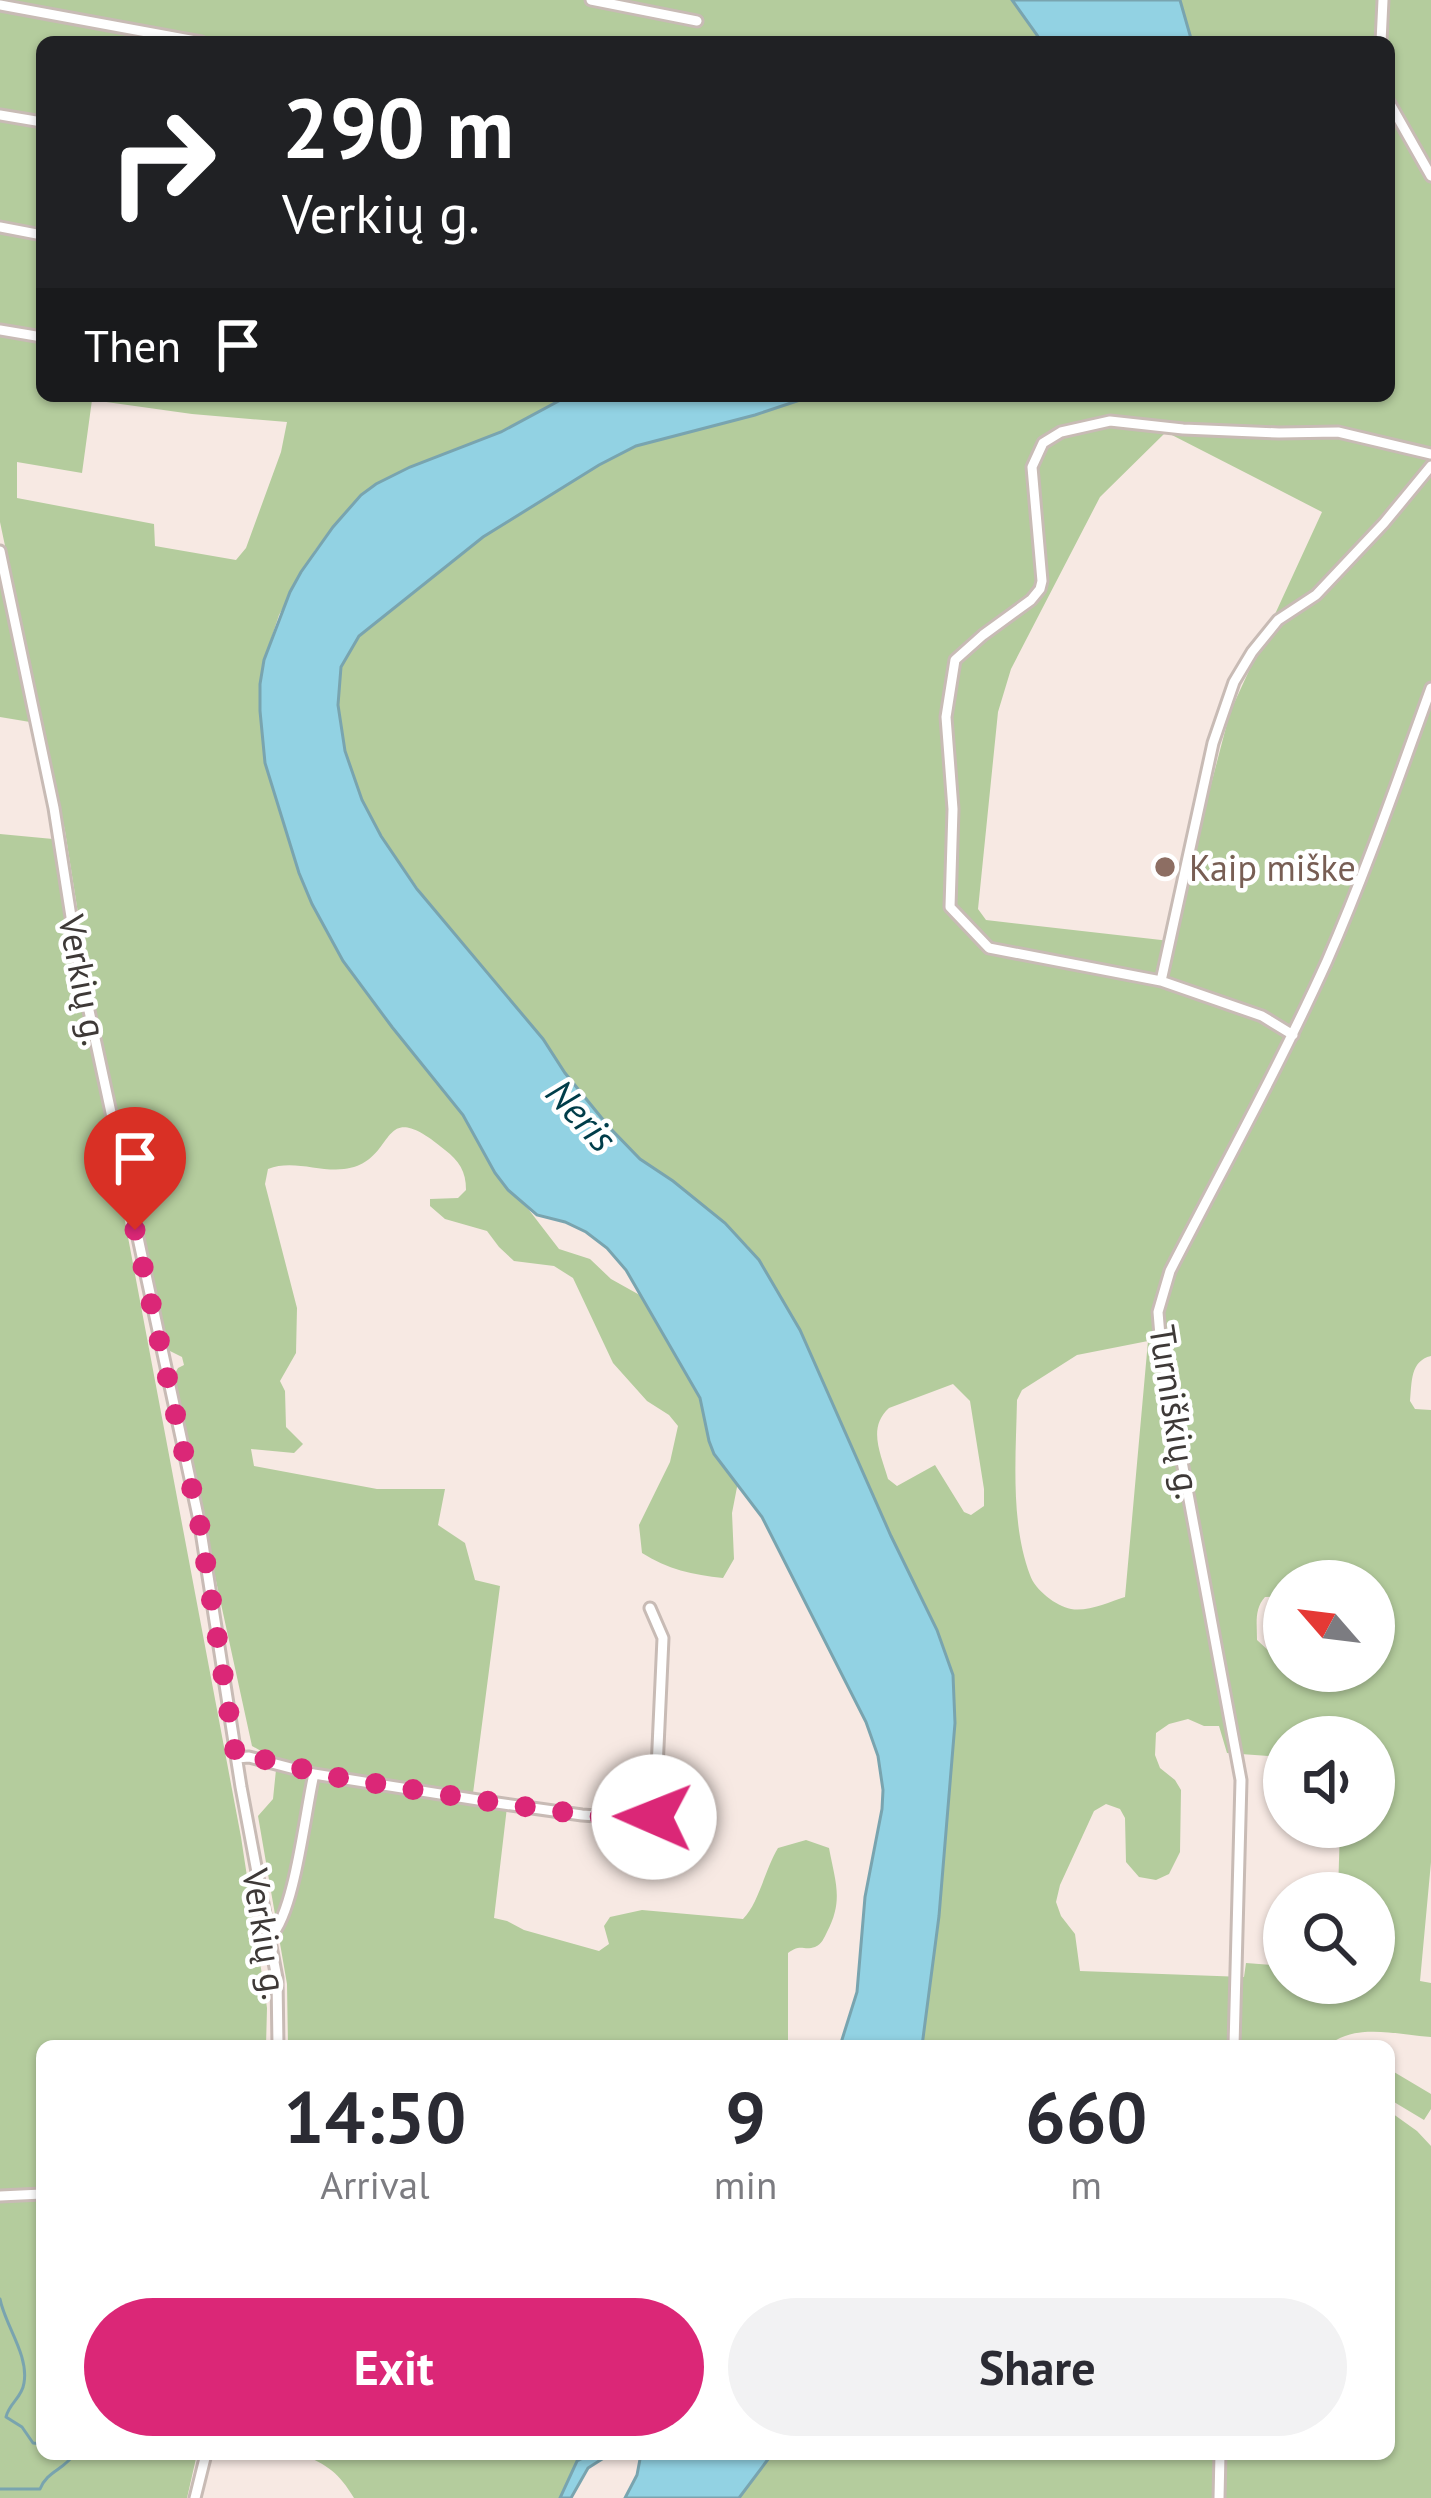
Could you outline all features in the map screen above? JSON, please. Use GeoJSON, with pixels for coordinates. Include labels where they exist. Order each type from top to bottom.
{"type":"FeatureCollection","features":[{"type":"Feature","properties":{"kind":"street"},"geometry":{"type":"LineString","coordinates":[[591,0],[697,21]]}},
{"type":"Feature","properties":{"kind":"street"},"geometry":{"type":"LineString","coordinates":[[1381,36],[1383,0]]}},
{"type":"Feature","properties":{"kind":"street"},"geometry":{"type":"LineString","coordinates":[[0,5],[168,36]]}},
{"type":"Feature","properties":{"kind":"street"},"geometry":{"type":"LineString","coordinates":[[1395,113],[1431,176]]}},
{"type":"Feature","properties":{"kind":"street"},"geometry":{"type":"LineString","coordinates":[[0,115],[36,121]]}},
{"type":"Feature","properties":{"kind":"street"},"geometry":{"type":"LineString","coordinates":[[0,227],[36,234]]}},
{"type":"Feature","properties":{"kind":"street"},"geometry":{"type":"LineString","coordinates":[[0,330],[36,337]]}},
{"type":"Feature","properties":{"kind":"street"},"geometry":{"type":"LineString","coordinates":[[1293,1035],[1262,1016],[1161,981],[989,948],[950,907],[953,809],[946,717],[955,660],[1040,589],[1032,467],[1039,448],[1060,432],[1110,421],[1202,430],[1338,432],[1431,454]]}},
{"type":"Feature","properties":{"kind":"street"},"geometry":{"type":"LineString","coordinates":[[1161,981],[1220,718],[1234,682],[1278,620],[1316,595],[1431,466]]}},
{"type":"Feature","properties":{"kind":"street","name":"Verkių g."},"geometry":{"type":"LineString","coordinates":[[0,551],[54,808],[77,955],[200,1526],[236,1758],[271,1936],[278,2040]]}},
{"type":"Feature","properties":{"kind":"street","name":"Turniškių g."},"geometry":{"type":"LineString","coordinates":[[1234,2040],[1241,1780],[1158,1312],[1170,1271],[1293,1035],[1367,865],[1431,688]]}},
{"type":"Feature","properties":{"kind":"street"},"geometry":{"type":"LineString","coordinates":[[236,1758],[519,1806],[651,1820],[663,1638],[650,1608]]}},
{"type":"Feature","properties":{"kind":"street"},"geometry":{"type":"LineString","coordinates":[[271,1936],[288,1901],[314,1774]]}},
{"type":"Feature","properties":{"kind":"street"},"geometry":{"type":"LineString","coordinates":[[0,2196],[36,2194]]}},
{"type":"Feature","properties":{"kind":"street"},"geometry":{"type":"LineString","coordinates":[[195,2498],[204,2460]]}},
{"type":"Feature","properties":{"kind":"street"},"geometry":{"type":"LineString","coordinates":[[1219,2498],[1220,2460]]}},
{"type":"Feature","properties":{"kind":"green space"},"geometry":{"type":"Polygon","coordinates":[[[0,0],[1012,0],[1038,36],[36,36],[36,402],[92,402],[82,473],[17,462],[17,498],[154,524],[155,546],[236,560],[246,548],[287,422],[106,402],[557,402],[501,432],[376,484],[333,527],[279,615],[264,660],[260,711],[265,763],[299,873],[327,933],[463,1115],[501,1182],[559,1249],[590,1259],[611,1279],[645,1298],[700,1398],[723,1466],[738,1482],[732,1513],[734,1559],[723,1578],[681,1570],[642,1553],[639,1525],[670,1462],[678,1426],[647,1401],[613,1363],[573,1278],[554,1266],[514,1261],[487,1231],[445,1219],[430,1206],[430,1199],[458,1198],[466,1190],[465,1177],[450,1154],[408,1128],[389,1135],[362,1164],[344,1169],[286,1165],[268,1169],[265,1184],[297,1308],[296,1353],[280,1381],[285,1391],[286,1427],[303,1444],[294,1453],[251,1449],[254,1466],[377,1489],[445,1489],[438,1525],[465,1543],[475,1580],[500,1586],[472,1801],[507,1807],[494,1918],[599,1951],[609,1944],[604,1926],[610,1917],[642,1910],[743,1919],[778,1848],[806,1840],[829,1848],[837,1890],[835,1910],[817,1946],[788,1953],[788,2040],[288,2040],[287,1984],[258,1816],[273,1799],[277,1760],[252,1746],[172,1379],[184,1365],[182,1357],[163,1342],[89,983],[65,831],[0,522],[0,0]]]}},
{"type":"Feature","properties":{"kind":"green space"},"geometry":{"type":"Polygon","coordinates":[[[1180,0],[1431,0],[1431,1356],[1416,1367],[1410,1401],[1415,1409],[1431,1410],[1431,1862],[1420,1981],[1431,1983],[1431,2037],[1364,2032],[1337,2040],[923,2040],[955,1723],[953,1675],[937,1630],[800,1330],[748,1246],[640,1159],[609,1127],[543,1039],[435,912],[381,836],[362,800],[339,722],[341,667],[351,645],[367,627],[483,537],[636,446],[794,402],[1395,402],[1395,36],[1190,36],[1180,0]],[[1166,432],[1100,497],[1011,669],[998,712],[978,909],[986,920],[1170,941],[1230,712],[1322,512],[1166,432]],[[1148,1341],[1077,1355],[1022,1390],[1017,1400],[1019,1533],[1036,1586],[1053,1601],[1078,1610],[1125,1597],[1148,1341]],[[953,1384],[889,1408],[877,1433],[888,1479],[897,1486],[935,1465],[964,1512],[971,1515],[984,1506],[984,1489],[970,1401],[953,1384]],[[1263,1716],[1263,1756],[1227,1753],[1219,1726],[1188,1719],[1156,1733],[1160,1768],[1181,1790],[1180,1852],[1169,1874],[1156,1880],[1139,1877],[1126,1862],[1125,1818],[1120,1809],[1106,1804],[1094,1811],[1060,1885],[1056,1902],[1075,1934],[1080,1971],[1244,1977],[1246,1963],[1263,1964],[1263,2004],[1395,2004],[1395,1872],[1339,1872],[1339,1848],[1395,1848],[1395,1716],[1263,1716]]]}},
{"type":"Feature","properties":{"kind":"green space"},"geometry":{"type":"Polygon","coordinates":[[[0,578],[30,722],[0,717],[0,578]]]}},
{"type":"Feature","properties":{"kind":"green space"},"geometry":{"type":"Polygon","coordinates":[[[0,834],[53,839],[241,1837],[267,2008],[266,2040],[36,2040],[36,2460],[196,2460],[187,2498],[0,2498],[0,834]]]}},
{"type":"Feature","properties":{"kind":"green space"},"geometry":{"type":"Polygon","coordinates":[[[1395,2073],[1431,2094],[1431,2109],[1424,2120],[1395,2103],[1395,2073]]]}},
{"type":"Feature","properties":{"kind":"green space"},"geometry":{"type":"Polygon","coordinates":[[[1395,2115],[1431,2146],[1431,2498],[739,2498],[768,2460],[1395,2460],[1395,2115]]]}},
{"type":"Feature","properties":{"kind":"green space"},"geometry":{"type":"Polygon","coordinates":[[[314,2460],[579,2460],[560,2498],[354,2498],[314,2460]]]}},
{"type":"Feature","properties":{"kind":"water"},"geometry":{"type":"Polygon","coordinates":[[[1012,0],[1180,0],[1190,36],[1038,36],[1012,0]]]}},
{"type":"Feature","properties":{"kind":"water","name":"Neris"},"geometry":{"type":"Polygon","coordinates":[[[557,402],[794,402],[636,446],[483,537],[359,636],[341,667],[338,705],[345,751],[362,800],[417,889],[543,1039],[609,1127],[640,1159],[725,1223],[759,1260],[800,1330],[937,1630],[953,1675],[955,1723],[923,2040],[842,2040],[857,1992],[865,1897],[882,1809],[878,1756],[866,1722],[762,1517],[714,1454],[700,1398],[626,1270],[586,1232],[537,1215],[508,1190],[463,1115],[343,961],[299,873],[265,763],[260,711],[264,660],[290,592],[333,527],[376,484],[501,432],[557,402]]]}},
{"type":"Feature","properties":{"kind":"water"},"geometry":{"type":"Polygon","coordinates":[[[601,2460],[588,2468],[571,2498],[560,2498],[577,2461],[601,2460]]]}},
{"type":"Feature","properties":{"kind":"water"},"geometry":{"type":"Polygon","coordinates":[[[640,2460],[768,2460],[739,2498],[625,2498],[640,2460]]]}},
{"type":"Feature","properties":{"kind":"waterway"},"geometry":{"type":"LineString","coordinates":[[0,2299],[25,2372],[23,2388],[6,2417],[36,2443]]}},
{"type":"Feature","properties":{"kind":"waterway"},"geometry":{"type":"LineString","coordinates":[[0,2489],[40,2489],[69,2460]]}},
{"type":"Feature","properties":{"kind":"place","name":"Kaip miške"},"geometry":{"type":"Point","coordinates":[1165,867]}},
{"type":"Feature","properties":{"kind":"route"},"geometry":{"type":"LineString","coordinates":[[135,1230],[200,1526],[236,1758],[582,1815],[629,1820],[654,1817]]}}]}
